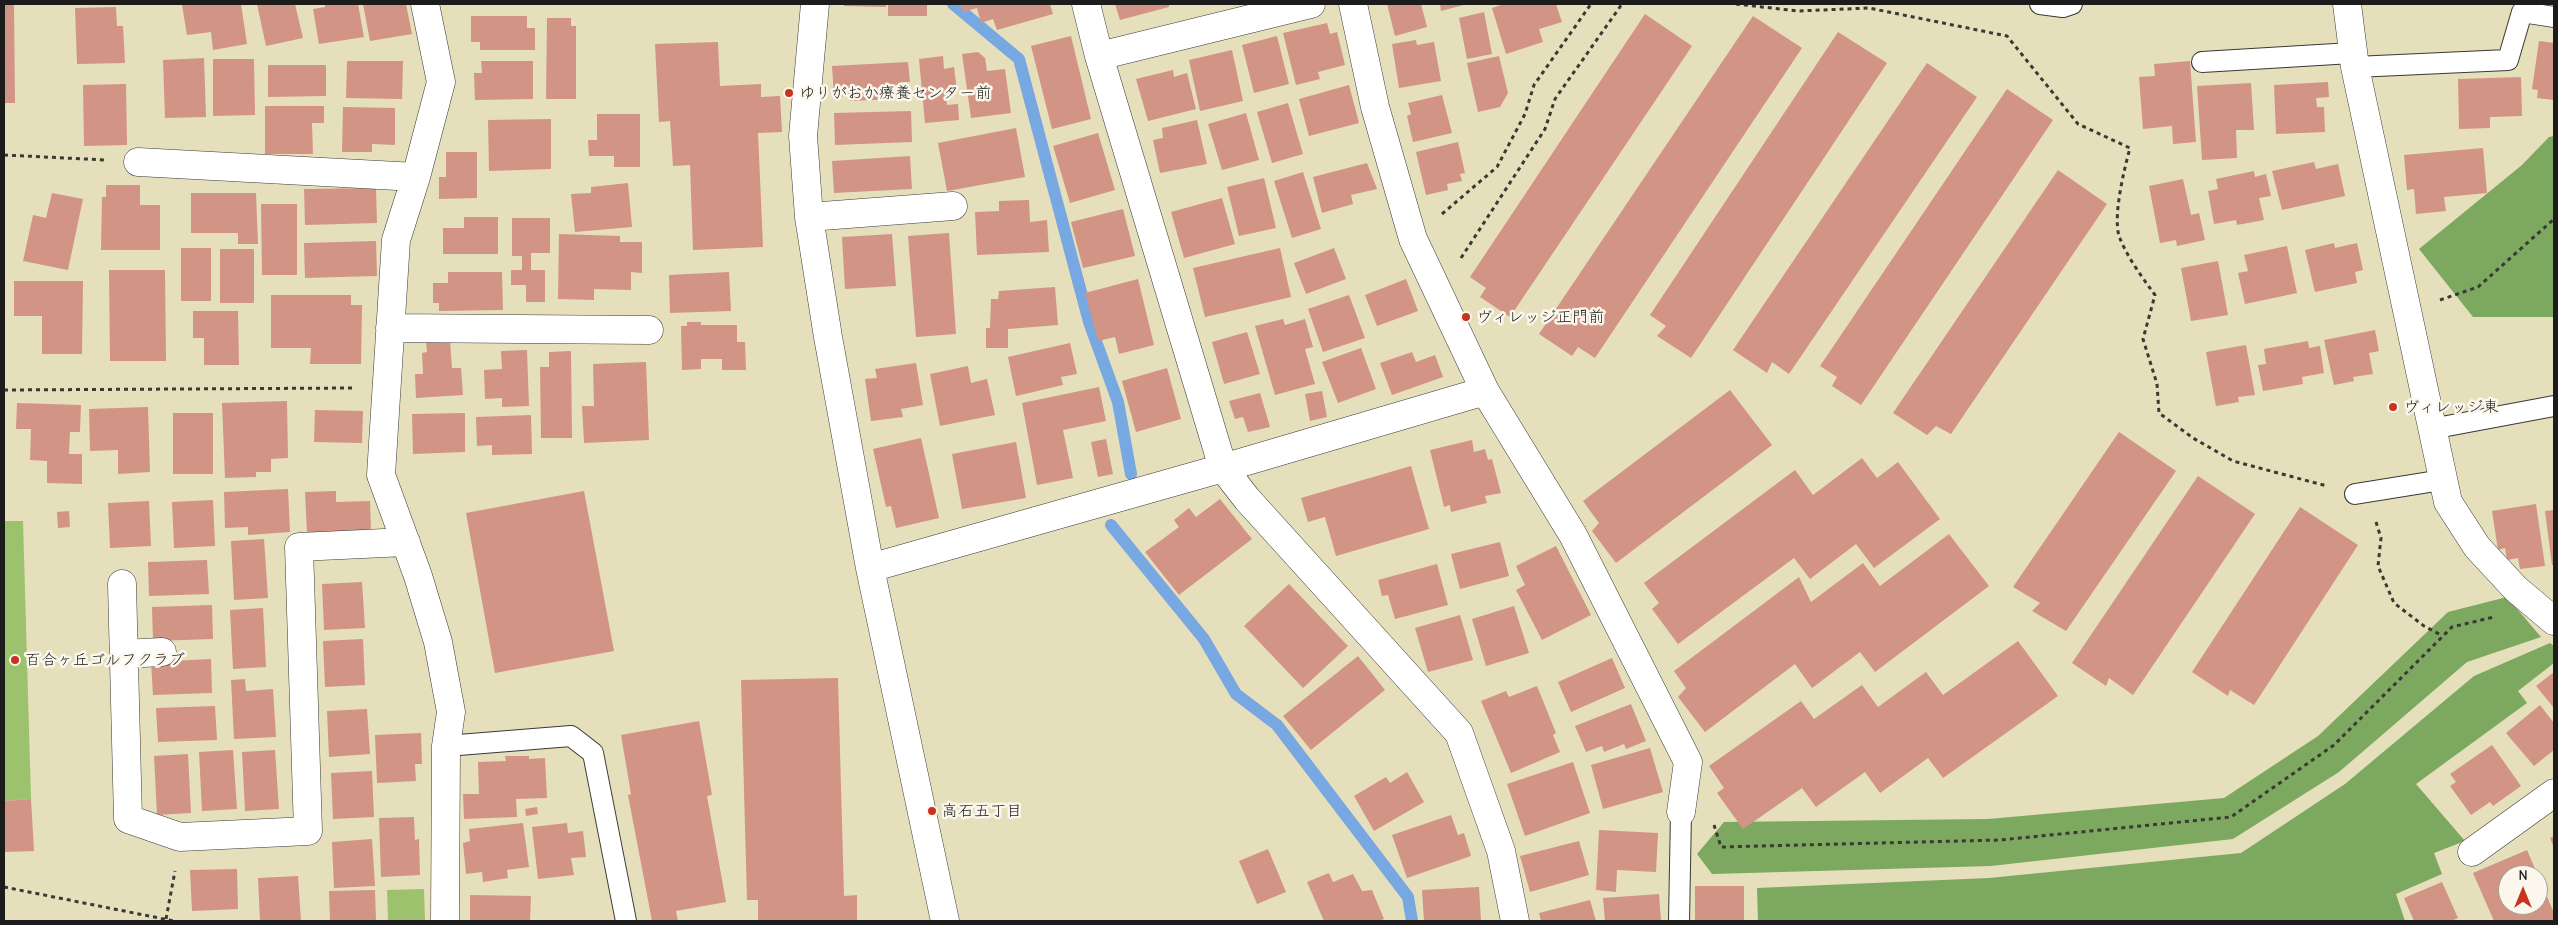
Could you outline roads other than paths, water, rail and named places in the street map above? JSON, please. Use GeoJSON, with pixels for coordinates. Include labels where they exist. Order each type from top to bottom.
{"type":"FeatureCollection","features":[{"type":"Feature","properties":{"kind":"street"},"geometry":{"type":"LineString","coordinates":[[425,4],[440,82],[416,177],[396,240],[381,475],[418,576],[440,651],[451,712],[446,746],[445,921]]}},
{"type":"Feature","properties":{"kind":"street"},"geometry":{"type":"LineString","coordinates":[[815,4],[803,136],[810,216],[828,337],[870,568],[945,921]]}},
{"type":"Feature","properties":{"kind":"street"},"geometry":{"type":"LineString","coordinates":[[1086,4],[1223,468],[1247,499],[1459,733],[1502,850],[1515,921]]}},
{"type":"Feature","properties":{"kind":"street"},"geometry":{"type":"LineString","coordinates":[[1100,56],[1311,4]]}},
{"type":"Feature","properties":{"kind":"street"},"geometry":{"type":"LineString","coordinates":[[1353,4],[1375,107],[1413,239],[1485,391],[1573,534],[1688,762],[1681,812]]}},
{"type":"Feature","properties":{"kind":"street"},"geometry":{"type":"LineString","coordinates":[[2348,4],[2353,60],[2448,502],[2477,547],[2516,589],[2550,608]]}},
{"type":"Feature","properties":{"kind":"street"},"geometry":{"type":"LineString","coordinates":[[138,162],[416,177]]}},
{"type":"Feature","properties":{"kind":"street"},"geometry":{"type":"LineString","coordinates":[[810,216],[953,206]]}},
{"type":"Feature","properties":{"kind":"street"},"geometry":{"type":"LineString","coordinates":[[390,328],[649,330]]}},
{"type":"Feature","properties":{"kind":"street"},"geometry":{"type":"LineString","coordinates":[[870,568],[1223,468],[1485,391]]}},
{"type":"Feature","properties":{"kind":"street"},"geometry":{"type":"LineString","coordinates":[[122,584],[128,819],[177,856],[308,831],[299,547],[406,542]]}},
{"type":"Feature","properties":{"kind":"street"},"geometry":{"type":"LineString","coordinates":[[124,654],[162,652]]}},
{"type":"Feature","properties":{"kind":"street"},"geometry":{"type":"LineString","coordinates":[[2472,852],[2554,793]]}},
{"type":"Feature","properties":{"kind":"lane"},"geometry":{"type":"LineString","coordinates":[[2040,4],[2063,7],[2072,4]]}},
{"type":"Feature","properties":{"kind":"lane"},"geometry":{"type":"LineString","coordinates":[[2202,62],[2508,60],[2522,12],[2554,17]]}},
{"type":"Feature","properties":{"kind":"lane"},"geometry":{"type":"LineString","coordinates":[[2431,429],[2554,406]]}},
{"type":"Feature","properties":{"kind":"lane"},"geometry":{"type":"LineString","coordinates":[[2355,494],[2442,480]]}},
{"type":"Feature","properties":{"kind":"lane"},"geometry":{"type":"LineString","coordinates":[[446,746],[571,736],[593,753],[626,921]]}},
{"type":"Feature","properties":{"kind":"lane"},"geometry":{"type":"LineString","coordinates":[[1678,921],[1681,812]]}},
{"type":"Feature","properties":{"kind":"waterway"},"geometry":{"type":"LineString","coordinates":[[953,4],[1019,59],[1089,322],[1118,402],[1131,474]]}},
{"type":"Feature","properties":{"kind":"waterway"},"geometry":{"type":"LineString","coordinates":[[1111,525],[1204,639],[1236,694],[1277,725],[1408,897],[1412,921]]}},
{"type":"Feature","properties":{"kind":"place","name":"ゆりがおか療養センター前"},"geometry":{"type":"Point","coordinates":[789,93]}},
{"type":"Feature","properties":{"kind":"place","name":"ヴィレッジ正門前"},"geometry":{"type":"Point","coordinates":[1466,317]}},
{"type":"Feature","properties":{"kind":"place","name":"ヴィレッジ東"},"geometry":{"type":"Point","coordinates":[2393,407]}},
{"type":"Feature","properties":{"kind":"place","name":"百合ヶ丘ゴルフクラブ"},"geometry":{"type":"Point","coordinates":[15,660]}},
{"type":"Feature","properties":{"kind":"place","name":"高石五丁目"},"geometry":{"type":"Point","coordinates":[932,811]}}]}
